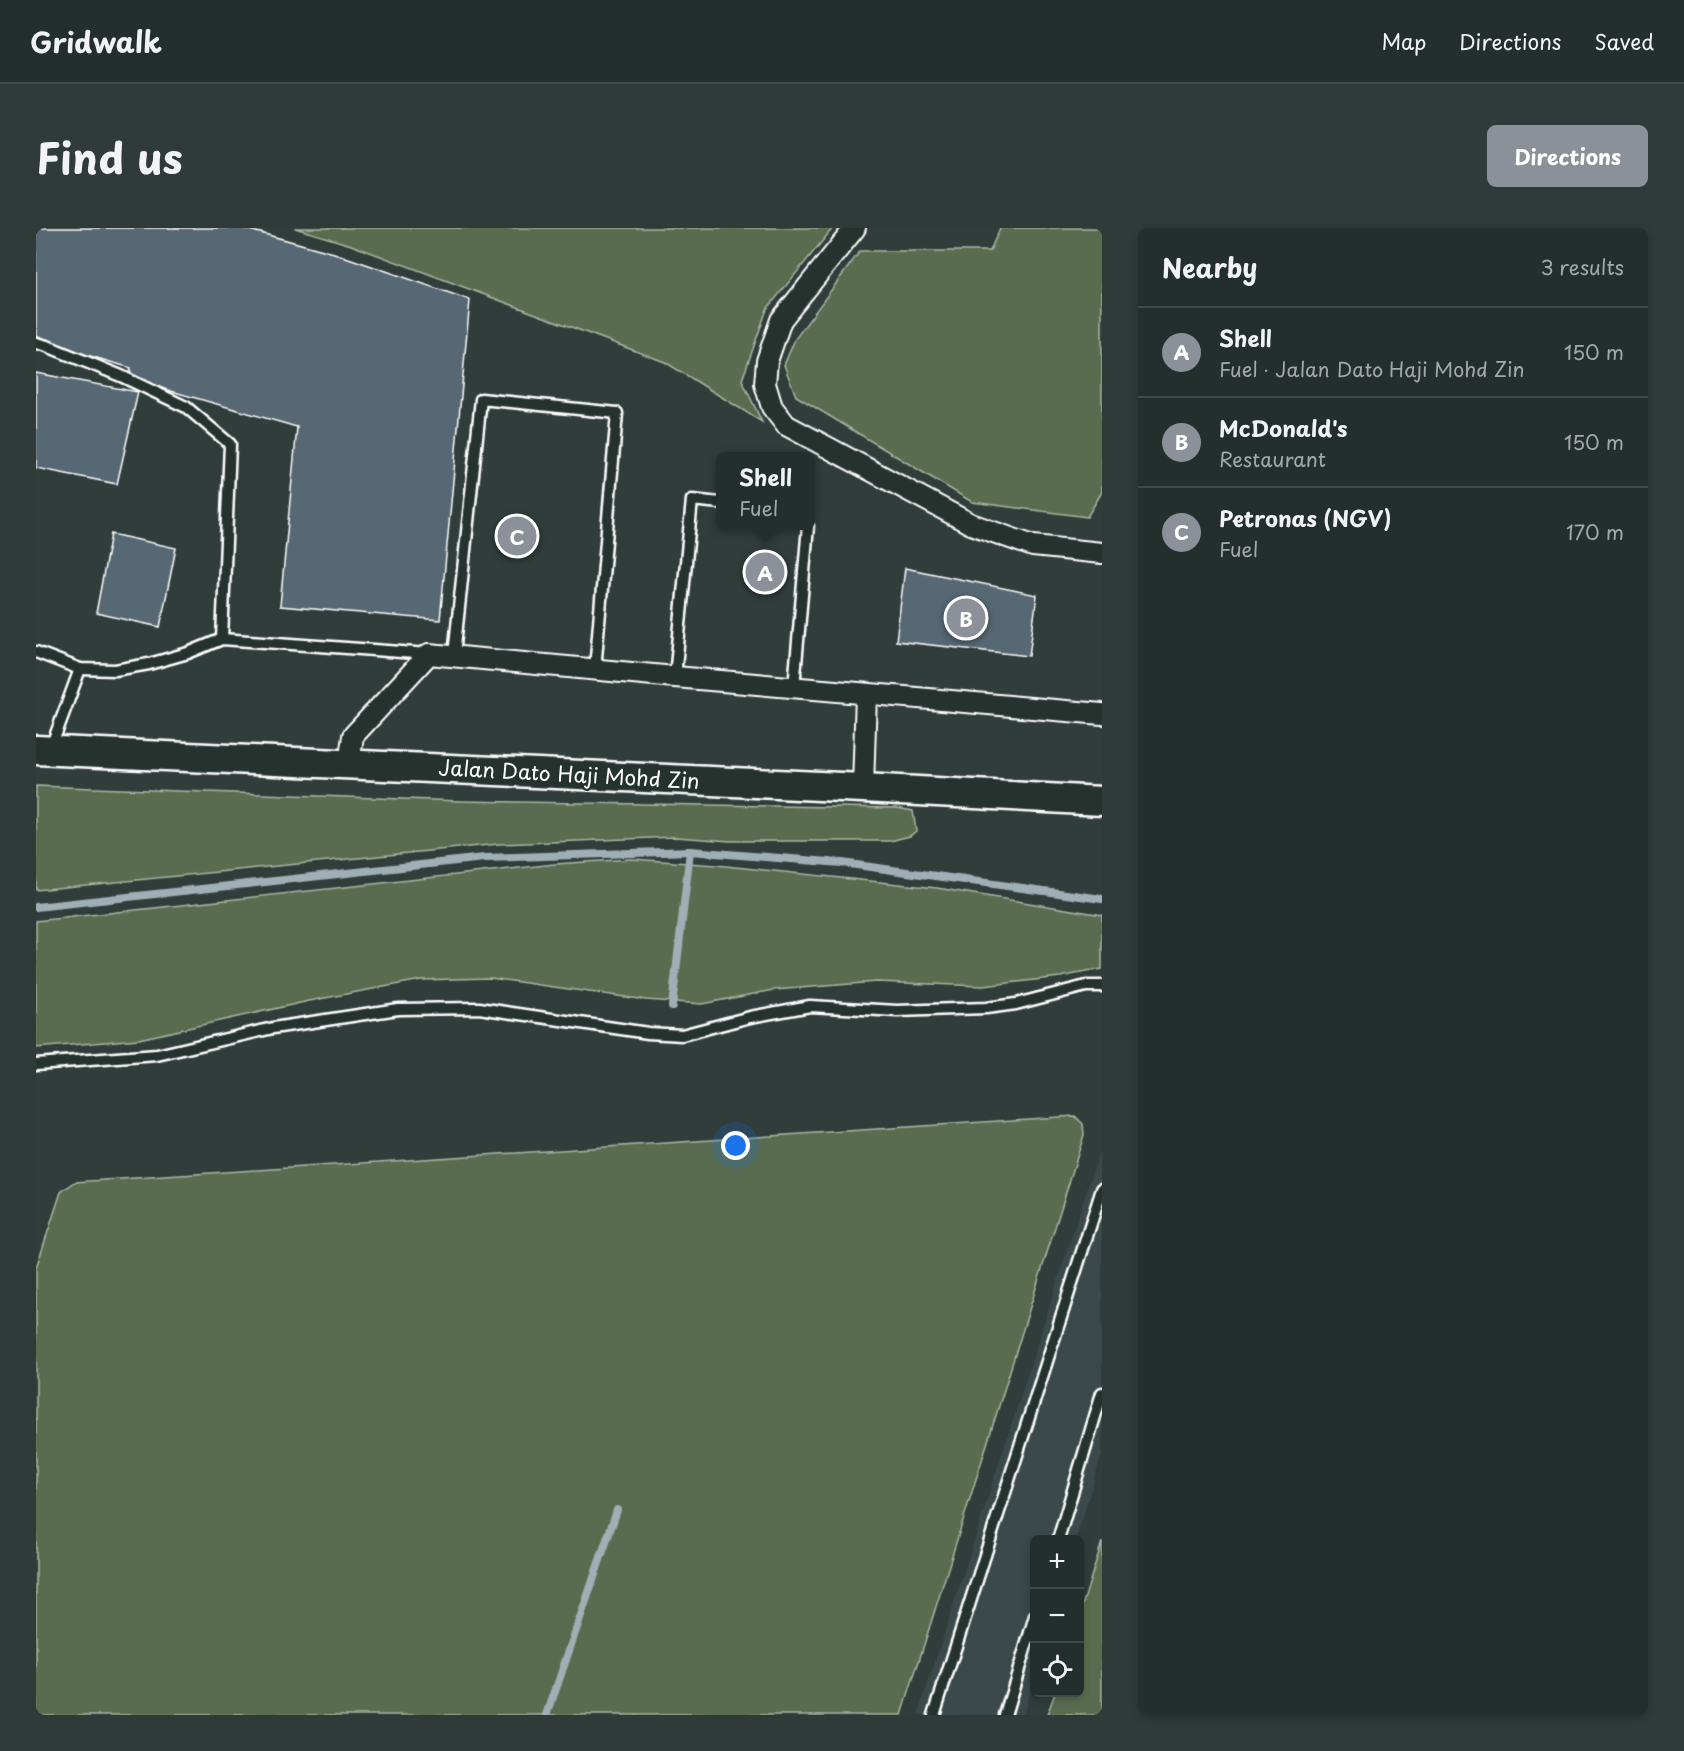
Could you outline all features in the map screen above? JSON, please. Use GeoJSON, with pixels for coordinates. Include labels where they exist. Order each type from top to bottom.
{"type":"FeatureCollection","features":[{"type":"Feature","properties":{"kind":"main road","name":"Jalan Dato Haji Mohd Zin"},"geometry":{"type":"LineString","coordinates":[[43,751],[1102,801]]}},
{"type":"Feature","properties":{"kind":"street"},"geometry":{"type":"LineString","coordinates":[[855,228],[781,320],[767,361],[765,384],[772,407],[786,425],[971,524],[1033,546],[1102,553]]}},
{"type":"Feature","properties":{"kind":"street"},"geometry":{"type":"LineString","coordinates":[[349,764],[351,742],[358,728],[429,654],[675,678],[1102,714]]}},
{"type":"Feature","properties":{"kind":"street"},"geometry":{"type":"LineString","coordinates":[[863,788],[866,694]]}},
{"type":"Feature","properties":{"kind":"lane"},"geometry":{"type":"LineString","coordinates":[[36,343],[122,376],[186,407],[230,444],[222,639]]}},
{"type":"Feature","properties":{"kind":"lane"},"geometry":{"type":"LineString","coordinates":[[453,655],[481,399],[617,413],[595,670]]}},
{"type":"Feature","properties":{"kind":"lane"},"geometry":{"type":"LineString","coordinates":[[675,678],[692,500],[716,503]]}},
{"type":"Feature","properties":{"kind":"lane"},"geometry":{"type":"LineString","coordinates":[[794,687],[808,530]]}},
{"type":"Feature","properties":{"kind":"lane"},"geometry":{"type":"LineString","coordinates":[[36,652],[80,669],[115,670],[149,664],[188,653],[222,639],[429,654]]}},
{"type":"Feature","properties":{"kind":"lane"},"geometry":{"type":"LineString","coordinates":[[43,751],[80,669]]}},
{"type":"Feature","properties":{"kind":"lane"},"geometry":{"type":"LineString","coordinates":[[36,1064],[157,1055],[273,1028],[398,1009],[479,1008],[648,1033],[682,1035],[750,1017],[810,1006],[897,1011],[986,1008],[1016,1004],[1086,986],[1102,986]]}},
{"type":"Feature","properties":{"kind":"lane"},"geometry":{"type":"LineString","coordinates":[[934,1715],[1102,1189]]}},
{"type":"Feature","properties":{"kind":"lane"},"geometry":{"type":"LineString","coordinates":[[1059,1535],[1102,1393]]}},
{"type":"Feature","properties":{"kind":"lane"},"geometry":{"type":"LineString","coordinates":[[1005,1715],[1030,1632]]}},
{"type":"Feature","properties":{"kind":"shaded area"},"geometry":{"type":"Polygon","coordinates":[[[1102,1143],[1102,1454],[1077,1535],[1030,1535],[1030,1690],[1023,1715],[918,1715],[1102,1143]]]}},
{"type":"Feature","properties":{"kind":"green space"},"geometry":{"type":"Polygon","coordinates":[[[295,228],[833,228],[767,309],[742,380],[762,422],[665,362],[351,245],[295,228]]]}},
{"type":"Feature","properties":{"kind":"green space"},"geometry":{"type":"Polygon","coordinates":[[[1000,228],[1102,228],[1102,492],[1087,517],[972,502],[796,396],[784,365],[795,339],[860,251],[990,251],[1000,228]]]}},
{"type":"Feature","properties":{"kind":"green space"},"geometry":{"type":"Polygon","coordinates":[[[36,786],[461,801],[897,808],[913,811],[916,831],[910,836],[890,841],[730,841],[676,837],[499,844],[36,890],[36,786]]]}},
{"type":"Feature","properties":{"kind":"green space"},"geometry":{"type":"Polygon","coordinates":[[[632,859],[716,865],[937,888],[1102,915],[1102,969],[1060,977],[983,986],[876,982],[774,990],[702,1004],[646,1000],[490,978],[421,980],[309,1001],[139,1039],[36,1048],[36,921],[555,864],[632,859]]]}},
{"type":"Feature","properties":{"kind":"green space"},"geometry":{"type":"Polygon","coordinates":[[[1075,1116],[1083,1124],[1084,1135],[902,1715],[36,1715],[36,1268],[61,1192],[75,1182],[1075,1116]]]}},
{"type":"Feature","properties":{"kind":"green space"},"geometry":{"type":"Polygon","coordinates":[[[1102,1542],[1102,1715],[1047,1715],[1054,1697],[1084,1697],[1084,1600],[1102,1542]]]}},
{"type":"Feature","properties":{"kind":"building"},"geometry":{"type":"Polygon","coordinates":[[[36,228],[242,228],[334,253],[470,300],[440,620],[280,606],[297,427],[129,379],[131,368],[36,340],[36,228]]]}},
{"type":"Feature","properties":{"kind":"building"},"geometry":{"type":"Polygon","coordinates":[[[36,373],[138,392],[117,484],[36,468],[36,373]]]}},
{"type":"Feature","properties":{"kind":"building"},"geometry":{"type":"Polygon","coordinates":[[[111,534],[176,548],[160,627],[96,613],[111,534]]]}},
{"type":"Feature","properties":{"kind":"building"},"geometry":{"type":"Polygon","coordinates":[[[905,568],[1037,595],[1029,656],[896,641],[905,568]]]}},
{"type":"Feature","properties":{"kind":"waterway"},"geometry":{"type":"LineString","coordinates":[[36,907],[484,858],[690,851],[842,863],[1102,899]]}},
{"type":"Feature","properties":{"kind":"waterway"},"geometry":{"type":"LineString","coordinates":[[672,1006],[690,851]]}},
{"type":"Feature","properties":{"kind":"waterway"},"geometry":{"type":"LineString","coordinates":[[547,1715],[617,1510]]}},
{"type":"Feature","properties":{"kind":"place","name":"Petronas (NGV)"},"geometry":{"type":"Point","coordinates":[517,536]}},
{"type":"Feature","properties":{"kind":"place","name":"Shell"},"geometry":{"type":"Point","coordinates":[765,572]}},
{"type":"Feature","properties":{"kind":"place","name":"McDonald's"},"geometry":{"type":"Point","coordinates":[966,618]}}]}
